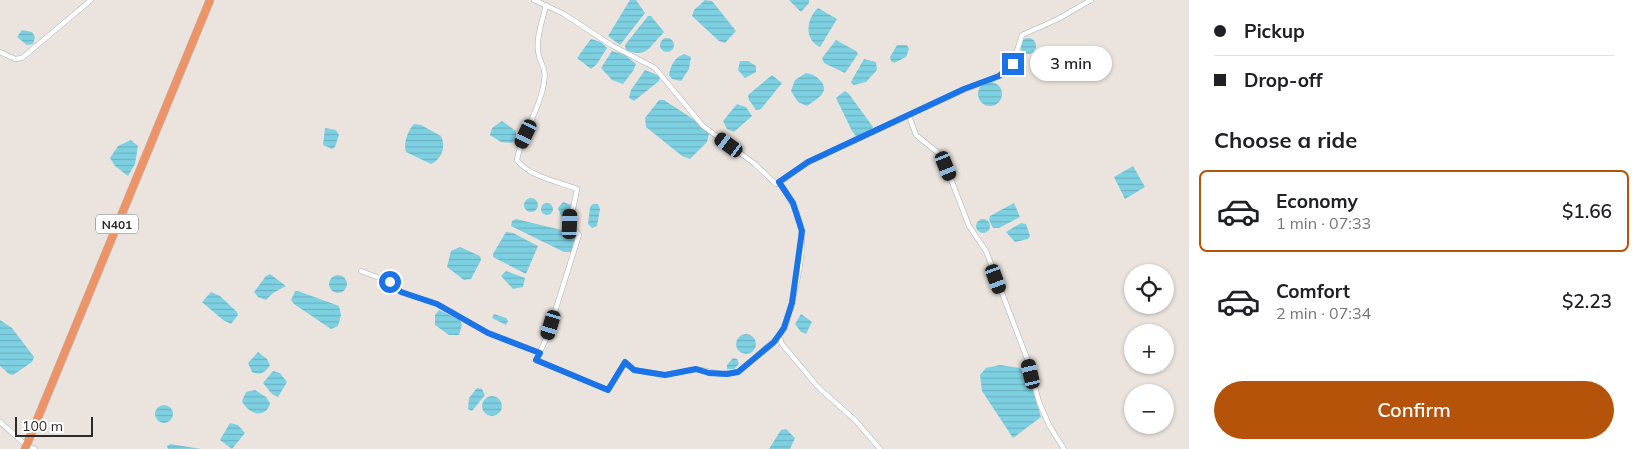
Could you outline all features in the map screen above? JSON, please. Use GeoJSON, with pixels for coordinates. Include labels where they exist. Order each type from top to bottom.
{"type":"FeatureCollection","features":[{"type":"Feature","properties":{"kind":"highway","name":"N401"},"geometry":{"type":"LineString","coordinates":[[26,447],[210,0]]}},
{"type":"Feature","properties":{"kind":"street"},"geometry":{"type":"LineString","coordinates":[[0,52],[15,59],[22,58],[90,0]]}},
{"type":"Feature","properties":{"kind":"street"},"geometry":{"type":"LineString","coordinates":[[534,0],[564,14],[610,45],[655,68],[703,126],[755,164],[776,184],[808,162],[964,89],[999,76],[1013,64],[1022,35],[1058,19],[1091,0]]}},
{"type":"Feature","properties":{"kind":"street"},"geometry":{"type":"LineString","coordinates":[[546,5],[537,48],[546,72],[544,87],[534,117],[518,152],[517,160],[521,166],[577,189],[570,224],[579,235],[547,338],[536,360],[608,390],[625,362],[634,370],[665,375],[696,369],[721,374],[738,372],[779,336],[788,316],[796,287],[802,231],[793,203],[779,182]]}},
{"type":"Feature","properties":{"kind":"street"},"geometry":{"type":"LineString","coordinates":[[909,116],[916,135],[942,156],[969,226],[986,251],[1028,361],[1039,402],[1049,425],[1064,449]]}},
{"type":"Feature","properties":{"kind":"street"},"geometry":{"type":"LineString","coordinates":[[361,271],[390,282],[401,292],[437,304],[488,333],[540,353]]}},
{"type":"Feature","properties":{"kind":"street"},"geometry":{"type":"LineString","coordinates":[[779,336],[782,344],[818,387],[856,421],[880,449]]}},
{"type":"Feature","properties":{"kind":"street"},"geometry":{"type":"LineString","coordinates":[[0,422],[26,447],[35,449]]}},
{"type":"Feature","properties":{"kind":"water"},"geometry":{"type":"Polygon","coordinates":[[[630,0],[636,0],[645,13],[620,45],[608,36],[630,0]]]}},
{"type":"Feature","properties":{"kind":"water"},"geometry":{"type":"Polygon","coordinates":[[[705,0],[712,1],[736,31],[725,43],[719,41],[692,16],[694,10],[705,0]]]}},
{"type":"Feature","properties":{"kind":"water"},"geometry":{"type":"Polygon","coordinates":[[[789,0],[809,0],[809,3],[801,12],[789,0]]]}},
{"type":"Feature","properties":{"kind":"water"},"geometry":{"type":"Polygon","coordinates":[[[818,8],[837,19],[820,47],[811,40],[808,29],[811,18],[818,8]]]}},
{"type":"Feature","properties":{"kind":"water"},"geometry":{"type":"Polygon","coordinates":[[[648,16],[651,16],[664,32],[644,52],[639,53],[626,50],[625,45],[648,16]]]}},
{"type":"Feature","properties":{"kind":"water"},"geometry":{"type":"Polygon","coordinates":[[[22,30],[32,32],[35,37],[33,44],[27,45],[17,37],[22,30]]]}},
{"type":"Feature","properties":{"kind":"water"},"geometry":{"type":"Polygon","coordinates":[[[664,38],[670,38],[674,45],[670,52],[664,52],[660,48],[660,42],[664,38]]]}},
{"type":"Feature","properties":{"kind":"water"},"geometry":{"type":"Polygon","coordinates":[[[1025,38],[1031,38],[1036,43],[1034,52],[1025,54],[1020,49],[1020,43],[1025,38]]]}},
{"type":"Feature","properties":{"kind":"water"},"geometry":{"type":"Polygon","coordinates":[[[591,39],[601,42],[607,48],[597,64],[591,69],[577,58],[591,39]]]}},
{"type":"Feature","properties":{"kind":"water"},"geometry":{"type":"Polygon","coordinates":[[[836,40],[858,54],[845,73],[824,63],[822,58],[836,40]]]}},
{"type":"Feature","properties":{"kind":"water"},"geometry":{"type":"Polygon","coordinates":[[[897,45],[907,45],[909,49],[906,57],[894,63],[890,57],[897,45]]]}},
{"type":"Feature","properties":{"kind":"water"},"geometry":{"type":"Polygon","coordinates":[[[612,51],[625,55],[636,64],[623,84],[612,80],[601,68],[612,51]]]}},
{"type":"Feature","properties":{"kind":"water"},"geometry":{"type":"Polygon","coordinates":[[[684,54],[691,57],[689,69],[681,81],[672,79],[669,75],[670,68],[678,57],[684,54]]]}},
{"type":"Feature","properties":{"kind":"water"},"geometry":{"type":"Polygon","coordinates":[[[864,59],[876,62],[877,70],[866,82],[854,85],[851,83],[852,80],[864,59]]]}},
{"type":"Feature","properties":{"kind":"water"},"geometry":{"type":"Polygon","coordinates":[[[740,61],[748,61],[756,66],[756,72],[745,78],[738,70],[740,61]]]}},
{"type":"Feature","properties":{"kind":"water"},"geometry":{"type":"Polygon","coordinates":[[[645,70],[660,76],[659,81],[634,101],[629,98],[631,90],[645,70]]]}},
{"type":"Feature","properties":{"kind":"water"},"geometry":{"type":"Polygon","coordinates":[[[806,73],[814,75],[820,80],[824,88],[821,95],[807,106],[798,102],[791,91],[795,80],[806,73]]]}},
{"type":"Feature","properties":{"kind":"water"},"geometry":{"type":"Polygon","coordinates":[[[772,75],[782,83],[761,109],[756,110],[748,95],[772,75]]]}},
{"type":"Feature","properties":{"kind":"water"},"geometry":{"type":"Polygon","coordinates":[[[990,82],[998,86],[1002,94],[998,102],[990,106],[982,102],[978,94],[982,86],[990,82]]]}},
{"type":"Feature","properties":{"kind":"water"},"geometry":{"type":"Polygon","coordinates":[[[845,91],[873,127],[870,131],[856,136],[852,131],[836,98],[845,91]]]}},
{"type":"Feature","properties":{"kind":"water"},"geometry":{"type":"Polygon","coordinates":[[[659,100],[664,100],[693,119],[709,134],[707,142],[690,159],[682,156],[646,127],[645,118],[659,100]]]}},
{"type":"Feature","properties":{"kind":"water"},"geometry":{"type":"Polygon","coordinates":[[[737,104],[746,107],[752,116],[734,132],[727,129],[723,121],[737,104]]]}},
{"type":"Feature","properties":{"kind":"water"},"geometry":{"type":"Polygon","coordinates":[[[502,121],[516,131],[516,138],[512,143],[501,142],[490,135],[492,128],[502,121]]]}},
{"type":"Feature","properties":{"kind":"water"},"geometry":{"type":"Polygon","coordinates":[[[414,124],[421,125],[441,136],[442,152],[438,159],[431,164],[406,152],[407,137],[414,124]]]}},
{"type":"Feature","properties":{"kind":"water"},"geometry":{"type":"Polygon","coordinates":[[[325,128],[336,130],[339,135],[335,147],[332,149],[323,145],[325,128]]]}},
{"type":"Feature","properties":{"kind":"water"},"geometry":{"type":"Polygon","coordinates":[[[131,140],[138,146],[135,164],[128,176],[115,166],[110,158],[118,146],[131,140]]]}},
{"type":"Feature","properties":{"kind":"water"},"geometry":{"type":"Polygon","coordinates":[[[1133,166],[1145,187],[1125,199],[1114,177],[1133,166]]]}},
{"type":"Feature","properties":{"kind":"water"},"geometry":{"type":"Polygon","coordinates":[[[528,198],[534,198],[538,205],[534,212],[528,212],[524,208],[524,202],[528,198]]]}},
{"type":"Feature","properties":{"kind":"water"},"geometry":{"type":"Polygon","coordinates":[[[563,202],[571,205],[568,214],[562,218],[558,208],[563,202]]]}},
{"type":"Feature","properties":{"kind":"water"},"geometry":{"type":"Polygon","coordinates":[[[545,203],[549,203],[553,209],[549,215],[545,215],[541,211],[541,207],[545,203]]]}},
{"type":"Feature","properties":{"kind":"water"},"geometry":{"type":"Polygon","coordinates":[[[1014,203],[1020,217],[999,228],[993,228],[989,220],[990,216],[1014,203]]]}},
{"type":"Feature","properties":{"kind":"water"},"geometry":{"type":"Polygon","coordinates":[[[593,204],[598,204],[600,209],[597,226],[592,228],[588,224],[590,207],[593,204]]]}},
{"type":"Feature","properties":{"kind":"water"},"geometry":{"type":"Polygon","coordinates":[[[516,219],[574,233],[576,236],[571,252],[564,252],[511,226],[512,221],[516,219]]]}},
{"type":"Feature","properties":{"kind":"water"},"geometry":{"type":"Polygon","coordinates":[[[980,219],[986,219],[990,226],[986,233],[980,233],[976,229],[976,223],[980,219]]]}},
{"type":"Feature","properties":{"kind":"water"},"geometry":{"type":"Polygon","coordinates":[[[1021,223],[1026,224],[1030,236],[1028,239],[1015,242],[1006,232],[1021,223]]]}},
{"type":"Feature","properties":{"kind":"water"},"geometry":{"type":"Polygon","coordinates":[[[506,232],[513,233],[538,246],[526,274],[493,257],[506,232]]]}},
{"type":"Feature","properties":{"kind":"water"},"geometry":{"type":"Polygon","coordinates":[[[460,247],[480,256],[481,260],[471,279],[464,280],[447,267],[451,251],[460,247]]]}},
{"type":"Feature","properties":{"kind":"water"},"geometry":{"type":"Polygon","coordinates":[[[506,271],[525,278],[523,287],[513,289],[501,276],[506,271]]]}},
{"type":"Feature","properties":{"kind":"water"},"geometry":{"type":"Polygon","coordinates":[[[270,274],[286,286],[273,293],[266,300],[258,297],[254,292],[266,276],[270,274]]]}},
{"type":"Feature","properties":{"kind":"water"},"geometry":{"type":"Polygon","coordinates":[[[338,275],[344,278],[347,284],[344,290],[338,293],[332,290],[329,284],[332,278],[338,275]]]}},
{"type":"Feature","properties":{"kind":"water"},"geometry":{"type":"Polygon","coordinates":[[[295,291],[339,306],[341,315],[338,326],[331,329],[294,304],[291,300],[295,291]]]}},
{"type":"Feature","properties":{"kind":"water"},"geometry":{"type":"Polygon","coordinates":[[[211,292],[220,296],[237,312],[238,315],[231,324],[223,320],[202,302],[211,292]]]}},
{"type":"Feature","properties":{"kind":"water"},"geometry":{"type":"Polygon","coordinates":[[[439,310],[460,320],[462,325],[459,335],[449,335],[435,325],[435,315],[439,310]]]}},
{"type":"Feature","properties":{"kind":"water"},"geometry":{"type":"Polygon","coordinates":[[[494,314],[506,318],[508,321],[506,325],[492,318],[494,314]]]}},
{"type":"Feature","properties":{"kind":"water"},"geometry":{"type":"Polygon","coordinates":[[[801,314],[812,322],[806,334],[801,332],[795,324],[801,314]]]}},
{"type":"Feature","properties":{"kind":"water"},"geometry":{"type":"Polygon","coordinates":[[[0,320],[12,328],[34,357],[32,362],[13,375],[0,366],[0,320]]]}},
{"type":"Feature","properties":{"kind":"water"},"geometry":{"type":"Polygon","coordinates":[[[746,334],[753,337],[756,344],[753,351],[746,354],[739,351],[736,344],[739,337],[746,334]]]}},
{"type":"Feature","properties":{"kind":"water"},"geometry":{"type":"Polygon","coordinates":[[[258,352],[267,359],[270,365],[267,370],[258,374],[252,372],[248,363],[258,352]]]}},
{"type":"Feature","properties":{"kind":"water"},"geometry":{"type":"Polygon","coordinates":[[[733,358],[737,359],[739,364],[734,369],[727,369],[727,365],[733,358]]]}},
{"type":"Feature","properties":{"kind":"water"},"geometry":{"type":"Polygon","coordinates":[[[1000,365],[1020,368],[1028,374],[1041,417],[1013,438],[982,391],[980,375],[986,368],[1000,365]]]}},
{"type":"Feature","properties":{"kind":"water"},"geometry":{"type":"Polygon","coordinates":[[[273,371],[280,373],[287,382],[278,397],[272,394],[263,383],[273,371]]]}},
{"type":"Feature","properties":{"kind":"water"},"geometry":{"type":"Polygon","coordinates":[[[477,388],[482,389],[485,395],[472,411],[468,409],[469,398],[477,388]]]}},
{"type":"Feature","properties":{"kind":"water"},"geometry":{"type":"Polygon","coordinates":[[[255,390],[266,397],[270,403],[265,412],[252,412],[242,401],[246,392],[255,390]]]}},
{"type":"Feature","properties":{"kind":"water"},"geometry":{"type":"Polygon","coordinates":[[[492,396],[499,399],[502,406],[499,413],[492,416],[485,413],[482,406],[485,399],[492,396]]]}},
{"type":"Feature","properties":{"kind":"water"},"geometry":{"type":"Polygon","coordinates":[[[164,405],[170,408],[173,414],[170,420],[164,423],[158,420],[155,414],[158,408],[164,405]]]}},
{"type":"Feature","properties":{"kind":"water"},"geometry":{"type":"Polygon","coordinates":[[[230,423],[238,425],[245,433],[232,449],[220,440],[230,423]]]}},
{"type":"Feature","properties":{"kind":"water"},"geometry":{"type":"Polygon","coordinates":[[[786,429],[795,438],[790,449],[769,449],[781,430],[786,429]]]}},
{"type":"Feature","properties":{"kind":"water"},"geometry":{"type":"Polygon","coordinates":[[[170,444],[201,449],[168,449],[167,446],[170,444]]]}},
{"type":"Feature","properties":{"kind":"route"},"geometry":{"type":"LineString","coordinates":[[390,282],[401,292],[437,304],[488,333],[540,353],[536,360],[608,390],[625,362],[634,370],[665,375],[696,369],[721,374],[738,372],[779,336],[784,328],[796,287],[802,231],[793,203],[779,182],[808,162],[964,89],[999,76],[1013,64]]}}]}
